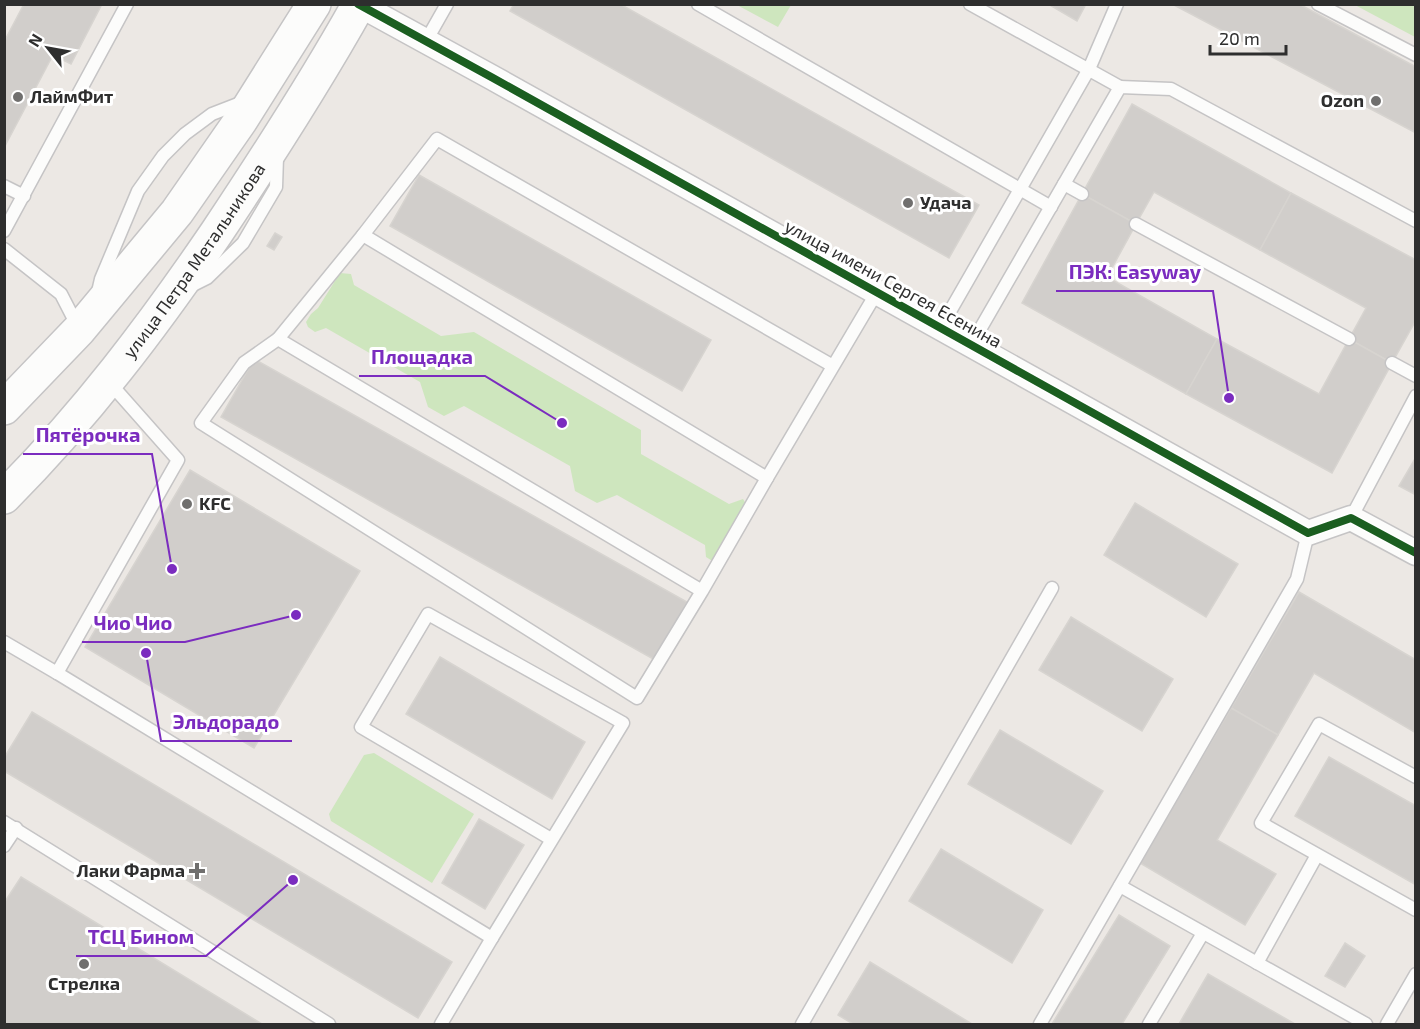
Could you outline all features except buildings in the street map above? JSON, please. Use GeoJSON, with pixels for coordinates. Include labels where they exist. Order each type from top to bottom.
{"type":"FeatureCollection","features":[{"type":"Feature","properties":{"kind":"main road"},"geometry":{"type":"LineString","coordinates":[[4,408],[87,321],[177,212],[255,98],[314,4]]}},
{"type":"Feature","properties":{"kind":"main road","name":"улица Петра Метальникова"},"geometry":{"type":"LineString","coordinates":[[4,497],[109,382],[174,294],[278,142],[358,5]]}},
{"type":"Feature","properties":{"kind":"street","name":"улица имени Сергея Есенина"},"geometry":{"type":"LineString","coordinates":[[358,5],[1308,533]]}},
{"type":"Feature","properties":{"kind":"street"},"geometry":{"type":"LineString","coordinates":[[1308,533],[1351,518],[1416,553]]}},
{"type":"Feature","properties":{"kind":"lane"},"geometry":{"type":"LineString","coordinates":[[4,231],[127,4]]}},
{"type":"Feature","properties":{"kind":"lane"},"geometry":{"type":"LineString","coordinates":[[426,41],[447,4]]}},
{"type":"Feature","properties":{"kind":"lane"},"geometry":{"type":"LineString","coordinates":[[698,4],[1051,207]]}},
{"type":"Feature","properties":{"kind":"lane"},"geometry":{"type":"LineString","coordinates":[[970,4],[1120,87],[1171,89],[1416,221]]}},
{"type":"Feature","properties":{"kind":"lane"},"geometry":{"type":"LineString","coordinates":[[940,327],[1089,69],[1117,4]]}},
{"type":"Feature","properties":{"kind":"lane"},"geometry":{"type":"LineString","coordinates":[[1318,4],[1416,55]]}},
{"type":"Feature","properties":{"kind":"lane"},"geometry":{"type":"LineString","coordinates":[[971,345],[1120,87]]}},
{"type":"Feature","properties":{"kind":"lane"},"geometry":{"type":"LineString","coordinates":[[4,249],[61,294],[87,321],[101,279],[138,191],[163,156],[185,134],[212,114],[255,98]]}},
{"type":"Feature","properties":{"kind":"lane"},"geometry":{"type":"LineString","coordinates":[[833,366],[437,139],[363,235],[278,339],[244,363],[201,423],[637,698],[877,292]]}},
{"type":"Feature","properties":{"kind":"lane"},"geometry":{"type":"LineString","coordinates":[[1064,184],[1082,194]]}},
{"type":"Feature","properties":{"kind":"lane"},"geometry":{"type":"LineString","coordinates":[[4,186],[24,196]]}},
{"type":"Feature","properties":{"kind":"lane"},"geometry":{"type":"LineString","coordinates":[[1136,224],[1349,339]]}},
{"type":"Feature","properties":{"kind":"lane"},"geometry":{"type":"LineString","coordinates":[[363,235],[767,478]]}},
{"type":"Feature","properties":{"kind":"lane"},"geometry":{"type":"LineString","coordinates":[[278,339],[702,591]]}},
{"type":"Feature","properties":{"kind":"lane"},"geometry":{"type":"LineString","coordinates":[[1392,363],[1416,376]]}},
{"type":"Feature","properties":{"kind":"lane"},"geometry":{"type":"LineString","coordinates":[[57,673],[178,460],[109,382]]}},
{"type":"Feature","properties":{"kind":"lane"},"geometry":{"type":"LineString","coordinates":[[1351,518],[1416,396]]}},
{"type":"Feature","properties":{"kind":"lane"},"geometry":{"type":"LineString","coordinates":[[1040,1024],[1298,579],[1308,533]]}},
{"type":"Feature","properties":{"kind":"lane"},"geometry":{"type":"LineString","coordinates":[[802,1024],[1052,588]]}},
{"type":"Feature","properties":{"kind":"lane"},"geometry":{"type":"LineString","coordinates":[[441,1024],[623,723],[428,614],[361,727],[551,839]]}},
{"type":"Feature","properties":{"kind":"lane"},"geometry":{"type":"LineString","coordinates":[[4,642],[492,938]]}},
{"type":"Feature","properties":{"kind":"lane"},"geometry":{"type":"LineString","coordinates":[[1416,777],[1319,724],[1261,824],[1416,910]]}},
{"type":"Feature","properties":{"kind":"lane"},"geometry":{"type":"LineString","coordinates":[[4,846],[10,825],[329,1024]]}},
{"type":"Feature","properties":{"kind":"lane"},"geometry":{"type":"LineString","coordinates":[[1257,963],[1317,855]]}},
{"type":"Feature","properties":{"kind":"lane"},"geometry":{"type":"LineString","coordinates":[[1120,886],[1366,1024]]}},
{"type":"Feature","properties":{"kind":"lane"},"geometry":{"type":"LineString","coordinates":[[1149,1024],[1203,933]]}},
{"type":"Feature","properties":{"kind":"lane"},"geometry":{"type":"LineString","coordinates":[[1387,1024],[1416,974]]}},
{"type":"Feature","properties":{"kind":"green space"},"geometry":{"type":"Polygon","coordinates":[[[737,5],[791,5],[778,27],[737,5]]]}},
{"type":"Feature","properties":{"kind":"green space"},"geometry":{"type":"Polygon","coordinates":[[[1355,5],[1415,5],[1415,37],[1355,5]]]}},
{"type":"Feature","properties":{"kind":"green space"},"geometry":{"type":"Polygon","coordinates":[[[340,273],[351,274],[354,285],[441,336],[474,332],[641,430],[641,454],[729,504],[743,499],[748,507],[714,562],[706,557],[705,545],[617,495],[597,503],[575,491],[570,466],[464,406],[444,416],[428,407],[420,382],[326,328],[315,332],[308,327],[306,322],[318,308],[340,273]]]}},
{"type":"Feature","properties":{"kind":"green space"},"geometry":{"type":"Polygon","coordinates":[[[374,753],[474,814],[432,883],[331,821],[329,814],[364,755],[374,753]]]}},
{"type":"Feature","properties":{"kind":"cycle path"},"geometry":{"type":"LineString","coordinates":[[358,4],[1308,533],[1351,518],[1416,553]]}},
{"type":"Feature","properties":{"kind":"place","name":"ЛаймФит"},"geometry":{"type":"Point","coordinates":[18,97]}},
{"type":"Feature","properties":{"kind":"place","name":"Ozon"},"geometry":{"type":"Point","coordinates":[1376,101]}},
{"type":"Feature","properties":{"kind":"place","name":"Удача"},"geometry":{"type":"Point","coordinates":[908,203]}},
{"type":"Feature","properties":{"kind":"place","name":"ПЭК: Easyway"},"geometry":{"type":"Point","coordinates":[1229,398]}},
{"type":"Feature","properties":{"kind":"place","name":"Площадка"},"geometry":{"type":"Point","coordinates":[562,423]}},
{"type":"Feature","properties":{"kind":"place","name":"KFC"},"geometry":{"type":"Point","coordinates":[187,504]}},
{"type":"Feature","properties":{"kind":"place","name":"Пятёрочка"},"geometry":{"type":"Point","coordinates":[172,569]}},
{"type":"Feature","properties":{"kind":"place","name":"Чио Чио"},"geometry":{"type":"Point","coordinates":[296,615]}},
{"type":"Feature","properties":{"kind":"place","name":"Эльдорадо"},"geometry":{"type":"Point","coordinates":[146,653]}},
{"type":"Feature","properties":{"kind":"place","name":"Лаки Фарма"},"geometry":{"type":"Point","coordinates":[197,871]}},
{"type":"Feature","properties":{"kind":"place","name":"ТСЦ Бином"},"geometry":{"type":"Point","coordinates":[293,880]}},
{"type":"Feature","properties":{"kind":"place","name":"Стрелка"},"geometry":{"type":"Point","coordinates":[84,964]}}]}
